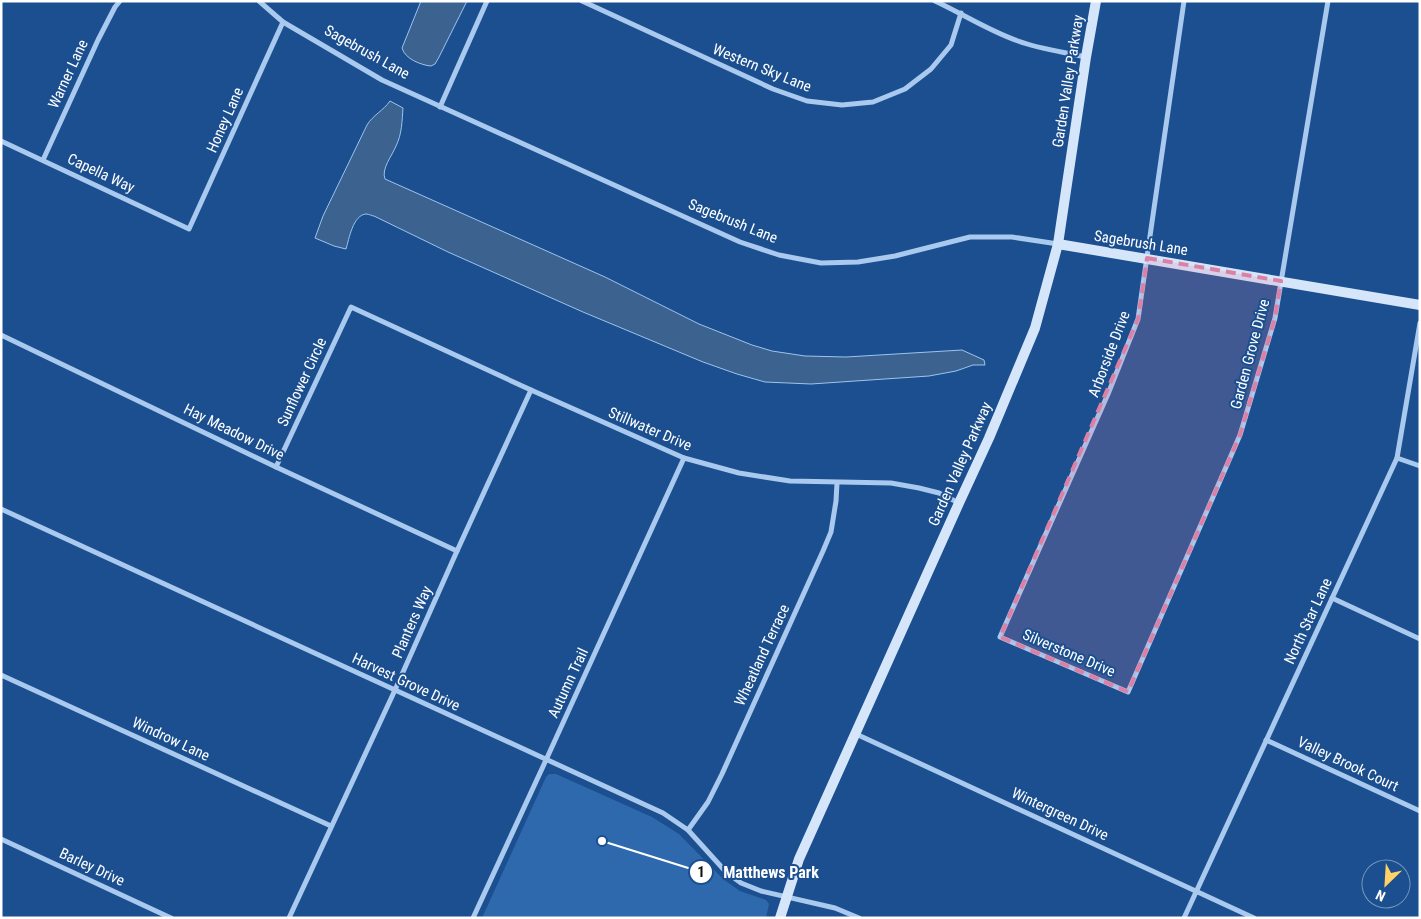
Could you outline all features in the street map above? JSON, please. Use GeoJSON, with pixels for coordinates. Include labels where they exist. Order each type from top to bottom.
{"type":"FeatureCollection","features":[{"type":"Feature","properties":{"kind":"street","name":"Warner Lane"},"geometry":{"type":"LineString","coordinates":[[43,160],[98,40],[120,1]]}},
{"type":"Feature","properties":{"kind":"street","name":"Sagebrush Lane"},"geometry":{"type":"LineString","coordinates":[[259,1],[284,22],[382,80],[740,242],[779,255],[821,263],[858,262],[895,256],[970,237],[1012,237],[1420,305]]}},
{"type":"Feature","properties":{"kind":"street"},"geometry":{"type":"LineString","coordinates":[[440,106],[487,1]]}},
{"type":"Feature","properties":{"kind":"street","name":"Western Sky Lane"},"geometry":{"type":"LineString","coordinates":[[582,1],[773,89],[807,101],[842,105],[873,102],[905,89],[931,69],[951,45],[961,13]]}},
{"type":"Feature","properties":{"kind":"street"},"geometry":{"type":"LineString","coordinates":[[935,1],[1020,42],[1086,58]]}},
{"type":"Feature","properties":{"kind":"street","name":"Garden Valley Parkway"},"geometry":{"type":"LineString","coordinates":[[780,918],[799,859],[989,438],[1036,328],[1058,244],[1096,1]]}},
{"type":"Feature","properties":{"kind":"street","name":"Arborside Drive"},"geometry":{"type":"LineString","coordinates":[[1000,637],[1104,403],[1138,319],[1184,1]]}},
{"type":"Feature","properties":{"kind":"street","name":"Garden Grove Drive"},"geometry":{"type":"LineString","coordinates":[[1128,692],[1240,435],[1274,318],[1328,1]]}},
{"type":"Feature","properties":{"kind":"street","name":"Honey Lane"},"geometry":{"type":"LineString","coordinates":[[189,229],[284,22]]}},
{"type":"Feature","properties":{"kind":"street","name":"Capella Way"},"geometry":{"type":"LineString","coordinates":[[1,141],[189,229]]}},
{"type":"Feature","properties":{"kind":"street","name":"Stillwater Drive"},"geometry":{"type":"LineString","coordinates":[[351,307],[684,458],[739,473],[790,481],[891,483],[939,493],[959,503]]}},
{"type":"Feature","properties":{"kind":"street","name":"Sunflower Circle"},"geometry":{"type":"LineString","coordinates":[[276,467],[351,307]]}},
{"type":"Feature","properties":{"kind":"street","name":"North Star Lane"},"geometry":{"type":"LineString","coordinates":[[1184,918],[1397,458],[1420,323]]}},
{"type":"Feature","properties":{"kind":"street","name":"Hay Meadow Drive"},"geometry":{"type":"LineString","coordinates":[[1,335],[276,467],[457,551]]}},
{"type":"Feature","properties":{"kind":"street","name":"Planters Way"},"geometry":{"type":"LineString","coordinates":[[289,918],[531,390]]}},
{"type":"Feature","properties":{"kind":"street","name":"Autumn Trail"},"geometry":{"type":"LineString","coordinates":[[472,918],[684,458]]}},
{"type":"Feature","properties":{"kind":"street"},"geometry":{"type":"LineString","coordinates":[[1397,458],[1420,466]]}},
{"type":"Feature","properties":{"kind":"street","name":"Wheatland Terrace"},"geometry":{"type":"LineString","coordinates":[[688,830],[708,802],[722,774],[823,552],[831,532],[837,483]]}},
{"type":"Feature","properties":{"kind":"street","name":"Harvest Grove Drive"},"geometry":{"type":"LineString","coordinates":[[1,509],[663,813],[688,830],[726,872],[741,883],[761,891],[835,908],[859,918]]}},
{"type":"Feature","properties":{"kind":"street"},"geometry":{"type":"LineString","coordinates":[[1332,598],[1420,638]]}},
{"type":"Feature","properties":{"kind":"street","name":"Silverstone Drive"},"geometry":{"type":"LineString","coordinates":[[1000,637],[1128,692]]}},
{"type":"Feature","properties":{"kind":"street","name":"Windrow Lane"},"geometry":{"type":"LineString","coordinates":[[1,675],[331,826]]}},
{"type":"Feature","properties":{"kind":"street","name":"Wintergreen Drive"},"geometry":{"type":"LineString","coordinates":[[856,734],[1254,918]]}},
{"type":"Feature","properties":{"kind":"street","name":"Valley Brook Court"},"geometry":{"type":"LineString","coordinates":[[1266,740],[1420,811]]}},
{"type":"Feature","properties":{"kind":"street","name":"Barley Drive"},"geometry":{"type":"LineString","coordinates":[[1,839],[171,918]]}},
{"type":"Feature","properties":{"kind":"highlighted area"},"geometry":{"type":"Polygon","coordinates":[[[1147,258],[1281,281],[1275,318],[1240,435],[1128,692],[1000,637],[1138,319],[1147,258]]]}},
{"type":"Feature","properties":{"kind":"shaded area"},"geometry":{"type":"Polygon","coordinates":[[[421,1],[467,1],[439,57],[435,64],[431,66],[418,63],[406,55],[402,48],[421,1]]]}},
{"type":"Feature","properties":{"kind":"shaded area"},"geometry":{"type":"Polygon","coordinates":[[[390,101],[403,108],[399,137],[384,171],[385,179],[605,277],[699,324],[752,345],[772,351],[805,356],[846,357],[962,350],[984,360],[985,365],[973,365],[956,371],[929,376],[811,384],[765,382],[703,362],[583,312],[448,252],[374,216],[366,214],[358,218],[352,228],[346,249],[315,238],[323,216],[367,125],[390,101]]]}},
{"type":"Feature","properties":{"kind":"shaded area"},"geometry":{"type":"Polygon","coordinates":[[[549,774],[556,774],[652,817],[679,834],[723,879],[740,891],[766,900],[769,904],[766,918],[482,918],[549,774]]]}},
{"type":"Feature","properties":{"kind":"place","name":"Matthews Park"},"geometry":{"type":"Point","coordinates":[602,841]}}]}
